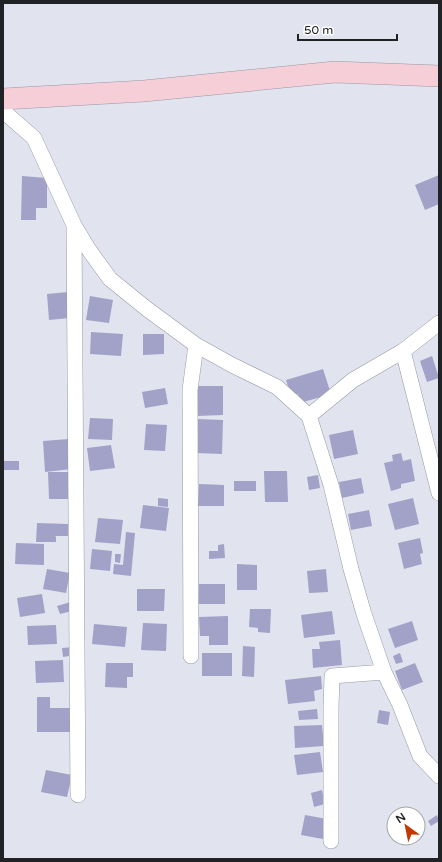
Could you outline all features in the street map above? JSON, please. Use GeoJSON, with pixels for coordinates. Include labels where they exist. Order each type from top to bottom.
{"type":"FeatureCollection","features":[{"type":"Feature","properties":{"kind":"street"},"geometry":{"type":"LineString","coordinates":[[3,99],[144,91],[336,72],[439,76]]}},
{"type":"Feature","properties":{"kind":"street"},"geometry":{"type":"LineString","coordinates":[[3,111],[34,138],[74,226],[110,279],[147,309],[196,345],[232,366],[277,387],[309,416],[331,485],[358,591],[384,672],[400,705],[420,756],[439,776]]}},
{"type":"Feature","properties":{"kind":"street"},"geometry":{"type":"LineString","coordinates":[[74,226],[78,795]]}},
{"type":"Feature","properties":{"kind":"street"},"geometry":{"type":"LineString","coordinates":[[309,416],[353,380],[403,351],[439,323]]}},
{"type":"Feature","properties":{"kind":"street"},"geometry":{"type":"LineString","coordinates":[[191,656],[190,390],[196,345]]}},
{"type":"Feature","properties":{"kind":"street"},"geometry":{"type":"LineString","coordinates":[[403,351],[439,493]]}},
{"type":"Feature","properties":{"kind":"street"},"geometry":{"type":"LineString","coordinates":[[331,841],[330,708],[332,676],[384,672]]}},
{"type":"Feature","properties":{"kind":"building"},"geometry":{"type":"Polygon","coordinates":[[[439,175],[439,204],[425,210],[415,185],[439,175]]]}},
{"type":"Feature","properties":{"kind":"building"},"geometry":{"type":"Polygon","coordinates":[[[22,176],[47,178],[47,208],[36,208],[36,220],[21,220],[22,176]]]}},
{"type":"Feature","properties":{"kind":"building"},"geometry":{"type":"Polygon","coordinates":[[[68,292],[70,318],[49,320],[47,294],[68,292]]]}},
{"type":"Feature","properties":{"kind":"building"},"geometry":{"type":"Polygon","coordinates":[[[90,296],[113,300],[109,323],[86,320],[90,296]]]}},
{"type":"Feature","properties":{"kind":"building"},"geometry":{"type":"Polygon","coordinates":[[[91,332],[123,334],[121,356],[90,354],[91,332]]]}},
{"type":"Feature","properties":{"kind":"building"},"geometry":{"type":"Polygon","coordinates":[[[143,334],[164,334],[164,354],[143,355],[143,334]]]}},
{"type":"Feature","properties":{"kind":"building"},"geometry":{"type":"Polygon","coordinates":[[[432,356],[439,378],[427,382],[420,361],[432,356]]]}},
{"type":"Feature","properties":{"kind":"building"},"geometry":{"type":"Polygon","coordinates":[[[323,369],[331,394],[300,403],[298,394],[291,396],[286,380],[323,369]]]}},
{"type":"Feature","properties":{"kind":"building"},"geometry":{"type":"Polygon","coordinates":[[[197,386],[223,386],[223,415],[197,416],[197,386]]]}},
{"type":"Feature","properties":{"kind":"building"},"geometry":{"type":"Polygon","coordinates":[[[165,388],[168,404],[145,408],[142,392],[165,388]]]}},
{"type":"Feature","properties":{"kind":"building"},"geometry":{"type":"Polygon","coordinates":[[[90,418],[113,419],[112,440],[88,439],[90,418]]]}},
{"type":"Feature","properties":{"kind":"building"},"geometry":{"type":"Polygon","coordinates":[[[197,419],[223,420],[222,454],[196,453],[197,419]]]}},
{"type":"Feature","properties":{"kind":"building"},"geometry":{"type":"Polygon","coordinates":[[[146,424],[167,425],[165,451],[144,450],[146,424]]]}},
{"type":"Feature","properties":{"kind":"building"},"geometry":{"type":"Polygon","coordinates":[[[353,430],[358,454],[334,459],[329,435],[353,430]]]}},
{"type":"Feature","properties":{"kind":"building"},"geometry":{"type":"Polygon","coordinates":[[[69,439],[72,469],[45,472],[43,441],[69,439]]]}},
{"type":"Feature","properties":{"kind":"building"},"geometry":{"type":"Polygon","coordinates":[[[111,445],[115,468],[90,471],[87,448],[111,445]]]}},
{"type":"Feature","properties":{"kind":"building"},"geometry":{"type":"Polygon","coordinates":[[[401,453],[403,461],[411,459],[415,481],[401,484],[401,488],[391,491],[384,463],[393,461],[392,455],[401,453]]]}},
{"type":"Feature","properties":{"kind":"building"},"geometry":{"type":"Polygon","coordinates":[[[4,461],[19,461],[19,470],[4,470],[4,461]]]}},
{"type":"Feature","properties":{"kind":"building"},"geometry":{"type":"Polygon","coordinates":[[[264,471],[287,471],[288,502],[265,502],[264,471]]]}},
{"type":"Feature","properties":{"kind":"building"},"geometry":{"type":"Polygon","coordinates":[[[48,472],[75,472],[75,499],[49,499],[48,472]]]}},
{"type":"Feature","properties":{"kind":"building"},"geometry":{"type":"Polygon","coordinates":[[[318,475],[320,488],[309,490],[307,477],[318,475]]]}},
{"type":"Feature","properties":{"kind":"building"},"geometry":{"type":"Polygon","coordinates":[[[361,478],[364,493],[342,498],[339,482],[361,478]]]}},
{"type":"Feature","properties":{"kind":"building"},"geometry":{"type":"Polygon","coordinates":[[[234,481],[256,481],[256,491],[234,491],[234,481]]]}},
{"type":"Feature","properties":{"kind":"building"},"geometry":{"type":"Polygon","coordinates":[[[199,484],[224,485],[224,506],[198,506],[199,484]]]}},
{"type":"Feature","properties":{"kind":"building"},"geometry":{"type":"Polygon","coordinates":[[[158,498],[168,499],[168,507],[158,506],[158,498]]]}},
{"type":"Feature","properties":{"kind":"building"},"geometry":{"type":"Polygon","coordinates":[[[413,498],[419,524],[395,530],[388,504],[413,498]]]}},
{"type":"Feature","properties":{"kind":"building"},"geometry":{"type":"Polygon","coordinates":[[[143,505],[169,508],[166,531],[140,528],[143,505]]]}},
{"type":"Feature","properties":{"kind":"building"},"geometry":{"type":"Polygon","coordinates":[[[369,510],[372,526],[351,530],[348,514],[369,510]]]}},
{"type":"Feature","properties":{"kind":"building"},"geometry":{"type":"Polygon","coordinates":[[[98,518],[123,520],[120,544],[95,542],[98,518]]]}},
{"type":"Feature","properties":{"kind":"building"},"geometry":{"type":"Polygon","coordinates":[[[37,523],[68,524],[68,536],[55,536],[56,542],[36,542],[37,523]]]}},
{"type":"Feature","properties":{"kind":"building"},"geometry":{"type":"Polygon","coordinates":[[[126,532],[135,533],[131,576],[113,574],[114,564],[123,565],[126,532]]]}},
{"type":"Feature","properties":{"kind":"building"},"geometry":{"type":"Polygon","coordinates":[[[420,538],[423,553],[420,554],[422,564],[404,569],[398,543],[420,538]]]}},
{"type":"Feature","properties":{"kind":"building"},"geometry":{"type":"Polygon","coordinates":[[[16,543],[44,544],[44,565],[15,564],[16,543]]]}},
{"type":"Feature","properties":{"kind":"building"},"geometry":{"type":"Polygon","coordinates":[[[224,544],[225,558],[209,559],[209,551],[218,551],[218,545],[224,544]]]}},
{"type":"Feature","properties":{"kind":"building"},"geometry":{"type":"Polygon","coordinates":[[[92,549],[112,551],[110,571],[90,569],[92,549]]]}},
{"type":"Feature","properties":{"kind":"building"},"geometry":{"type":"Polygon","coordinates":[[[115,554],[121,554],[120,563],[115,562],[115,554]]]}},
{"type":"Feature","properties":{"kind":"building"},"geometry":{"type":"Polygon","coordinates":[[[237,564],[257,565],[257,590],[237,590],[237,564]]]}},
{"type":"Feature","properties":{"kind":"building"},"geometry":{"type":"Polygon","coordinates":[[[47,569],[70,573],[66,593],[43,589],[47,569]]]}},
{"type":"Feature","properties":{"kind":"building"},"geometry":{"type":"Polygon","coordinates":[[[326,569],[328,592],[309,593],[307,571],[326,569]]]}},
{"type":"Feature","properties":{"kind":"building"},"geometry":{"type":"Polygon","coordinates":[[[199,584],[225,584],[225,604],[198,604],[199,584]]]}},
{"type":"Feature","properties":{"kind":"building"},"geometry":{"type":"Polygon","coordinates":[[[137,589],[165,589],[164,611],[137,611],[137,589]]]}},
{"type":"Feature","properties":{"kind":"building"},"geometry":{"type":"Polygon","coordinates":[[[42,594],[45,613],[20,617],[17,598],[42,594]]]}},
{"type":"Feature","properties":{"kind":"building"},"geometry":{"type":"Polygon","coordinates":[[[74,601],[76,610],[60,614],[57,606],[74,601]]]}},
{"type":"Feature","properties":{"kind":"building"},"geometry":{"type":"Polygon","coordinates":[[[250,609],[271,609],[270,633],[258,632],[258,628],[249,627],[250,609]]]}},
{"type":"Feature","properties":{"kind":"building"},"geometry":{"type":"Polygon","coordinates":[[[332,611],[335,634],[304,638],[301,615],[332,611]]]}},
{"type":"Feature","properties":{"kind":"building"},"geometry":{"type":"Polygon","coordinates":[[[228,616],[228,645],[209,645],[209,636],[200,636],[199,617],[228,616]]]}},
{"type":"Feature","properties":{"kind":"building"},"geometry":{"type":"Polygon","coordinates":[[[412,621],[418,640],[395,648],[388,629],[412,621]]]}},
{"type":"Feature","properties":{"kind":"building"},"geometry":{"type":"Polygon","coordinates":[[[143,623],[167,624],[166,651],[141,650],[143,623]]]}},
{"type":"Feature","properties":{"kind":"building"},"geometry":{"type":"Polygon","coordinates":[[[94,624],[127,627],[125,647],[92,644],[94,624]]]}},
{"type":"Feature","properties":{"kind":"building"},"geometry":{"type":"Polygon","coordinates":[[[56,625],[57,644],[28,645],[27,626],[56,625]]]}},
{"type":"Feature","properties":{"kind":"building"},"geometry":{"type":"Polygon","coordinates":[[[340,640],[342,665],[313,668],[312,649],[320,649],[319,642],[340,640]]]}},
{"type":"Feature","properties":{"kind":"building"},"geometry":{"type":"Polygon","coordinates":[[[243,646],[255,647],[254,677],[242,676],[243,646]]]}},
{"type":"Feature","properties":{"kind":"building"},"geometry":{"type":"Polygon","coordinates":[[[74,647],[75,655],[63,657],[62,648],[74,647]]]}},
{"type":"Feature","properties":{"kind":"building"},"geometry":{"type":"Polygon","coordinates":[[[202,653],[232,653],[232,676],[202,676],[202,653]]]}},
{"type":"Feature","properties":{"kind":"building"},"geometry":{"type":"Polygon","coordinates":[[[400,653],[403,662],[396,664],[393,656],[400,653]]]}},
{"type":"Feature","properties":{"kind":"building"},"geometry":{"type":"Polygon","coordinates":[[[63,660],[64,682],[36,683],[35,661],[63,660]]]}},
{"type":"Feature","properties":{"kind":"building"},"geometry":{"type":"Polygon","coordinates":[[[106,663],[133,663],[133,677],[127,677],[127,688],[105,687],[106,663]]]}},
{"type":"Feature","properties":{"kind":"building"},"geometry":{"type":"Polygon","coordinates":[[[415,663],[423,682],[402,690],[395,671],[415,663]]]}},
{"type":"Feature","properties":{"kind":"building"},"geometry":{"type":"Polygon","coordinates":[[[321,676],[322,689],[314,691],[315,701],[288,704],[285,680],[321,676]]]}},
{"type":"Feature","properties":{"kind":"building"},"geometry":{"type":"Polygon","coordinates":[[[37,697],[50,697],[50,708],[75,708],[75,732],[37,732],[37,697]]]}},
{"type":"Feature","properties":{"kind":"building"},"geometry":{"type":"Polygon","coordinates":[[[317,709],[318,719],[299,720],[298,711],[317,709]]]}},
{"type":"Feature","properties":{"kind":"building"},"geometry":{"type":"Polygon","coordinates":[[[379,710],[390,712],[388,725],[377,723],[379,710]]]}},
{"type":"Feature","properties":{"kind":"building"},"geometry":{"type":"Polygon","coordinates":[[[322,725],[324,746],[295,748],[294,726],[322,725]]]}},
{"type":"Feature","properties":{"kind":"building"},"geometry":{"type":"Polygon","coordinates":[[[320,752],[323,772],[297,775],[294,755],[320,752]]]}},
{"type":"Feature","properties":{"kind":"building"},"geometry":{"type":"Polygon","coordinates":[[[46,770],[72,775],[67,797],[41,792],[46,770]]]}},
{"type":"Feature","properties":{"kind":"building"},"geometry":{"type":"Polygon","coordinates":[[[322,790],[325,804],[314,807],[311,793],[322,790]]]}},
{"type":"Feature","properties":{"kind":"building"},"geometry":{"type":"Polygon","coordinates":[[[305,815],[327,819],[323,839],[301,835],[305,815]]]}},
{"type":"Feature","properties":{"kind":"building"},"geometry":{"type":"Polygon","coordinates":[[[437,815],[439,821],[431,826],[428,821],[437,815]]]}}]}
